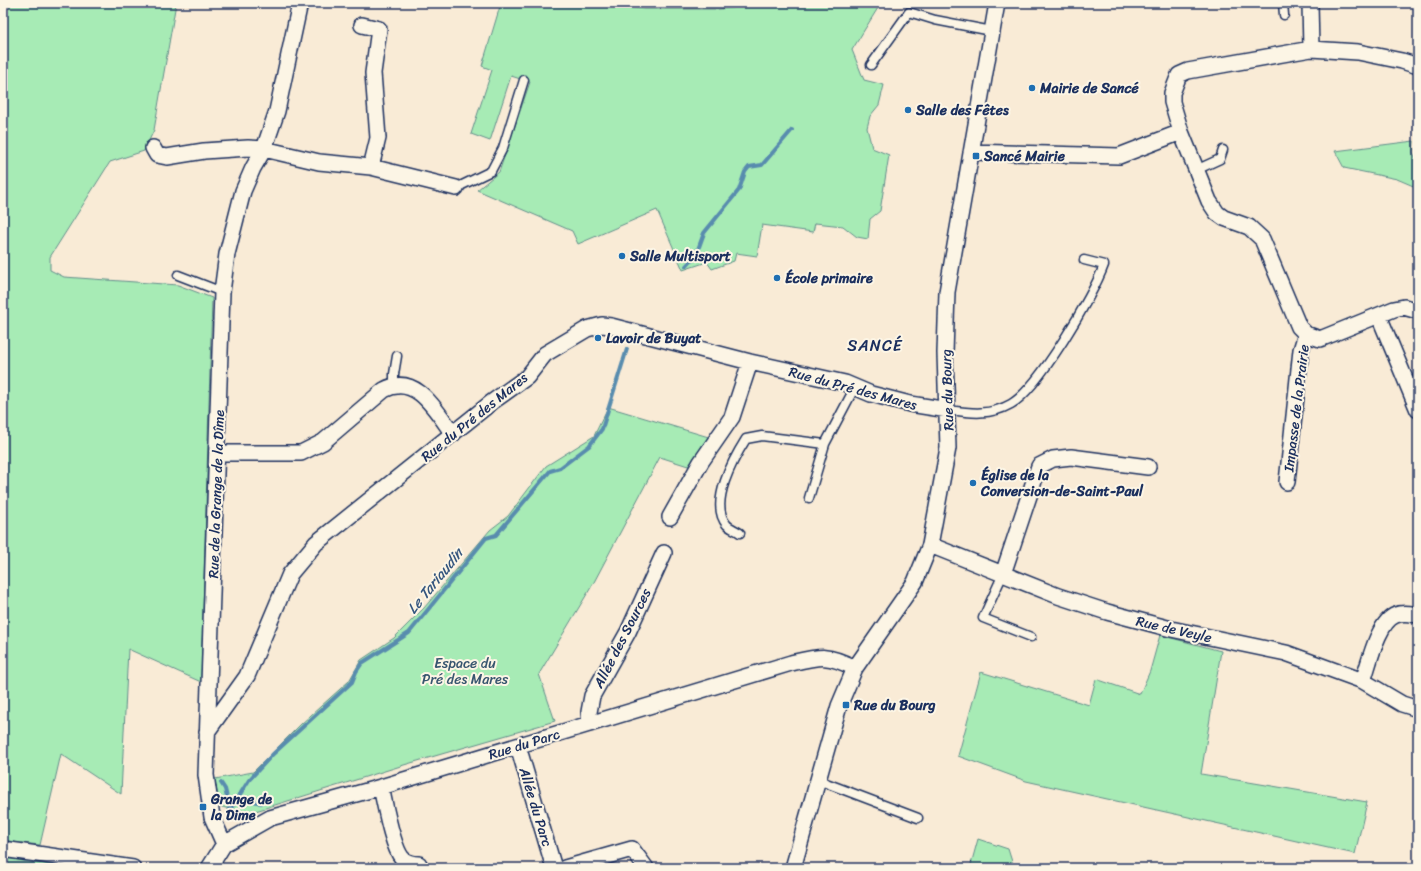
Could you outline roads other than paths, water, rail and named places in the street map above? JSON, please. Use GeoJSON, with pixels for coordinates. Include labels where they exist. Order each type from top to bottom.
{"type":"FeatureCollection","features":[{"type":"Feature","properties":{"kind":"street","name":"Rue de la Grange de la Dîme"},"geometry":{"type":"LineString","coordinates":[[224,844],[212,817],[206,775],[222,292],[227,254],[243,191],[253,168],[264,149],[277,111],[300,3]]}},
{"type":"Feature","properties":{"kind":"street","name":"Rue du Bourg"},"geometry":{"type":"LineString","coordinates":[[793,868],[839,706],[855,668],[915,582],[924,565],[930,545],[948,448],[945,352],[947,292],[998,3]]}},
{"type":"Feature","properties":{"kind":"street"},"geometry":{"type":"LineString","coordinates":[[1310,3],[1311,49]]}},
{"type":"Feature","properties":{"kind":"street"},"geometry":{"type":"LineString","coordinates":[[362,25],[379,29],[373,73],[378,138],[371,167]]}},
{"type":"Feature","properties":{"kind":"street"},"geometry":{"type":"LineString","coordinates":[[1418,66],[1402,61],[1358,52],[1311,49],[1188,71],[1179,75],[1172,93],[1172,102],[1181,132],[1210,201],[1217,213],[1224,218],[1248,227],[1262,239],[1299,327],[1306,334],[1320,339],[1404,307],[1418,311]]}},
{"type":"Feature","properties":{"kind":"street"},"geometry":{"type":"LineString","coordinates":[[971,152],[1119,156],[1181,132]]}},
{"type":"Feature","properties":{"kind":"street"},"geometry":{"type":"LineString","coordinates":[[153,148],[157,155],[167,157],[226,149],[264,149],[319,162],[371,167],[456,188]]}},
{"type":"Feature","properties":{"kind":"street"},"geometry":{"type":"LineString","coordinates":[[1379,316],[1418,410]]}},
{"type":"Feature","properties":{"kind":"street","name":"Rue du Pré des Mares"},"geometry":{"type":"LineString","coordinates":[[207,732],[247,676],[290,574],[316,543],[526,377],[545,354],[587,329],[602,325],[750,362],[845,383],[871,394],[910,404],[948,410]]}},
{"type":"Feature","properties":{"kind":"street","name":"Impasse de la Prairie"},"geometry":{"type":"LineString","coordinates":[[1287,482],[1301,350],[1306,334]]}},
{"type":"Feature","properties":{"kind":"street"},"geometry":{"type":"LineString","coordinates":[[670,517],[701,462],[732,416],[750,362]]}},
{"type":"Feature","properties":{"kind":"street"},"geometry":{"type":"LineString","coordinates":[[217,453],[301,453],[324,442],[384,390],[394,384],[412,387],[427,399],[452,434]]}},
{"type":"Feature","properties":{"kind":"street"},"geometry":{"type":"LineString","coordinates":[[1003,574],[1039,466],[1053,459],[1071,457],[1148,467]]}},
{"type":"Feature","properties":{"kind":"street","name":"Rue de Veyle"},"geometry":{"type":"LineString","coordinates":[[930,545],[1058,596],[1107,612],[1171,629],[1286,653],[1364,681],[1402,704],[1418,709]]}},
{"type":"Feature","properties":{"kind":"street","name":"Allée des Sources"},"geometry":{"type":"LineString","coordinates":[[590,724],[589,712],[592,696],[628,632],[664,553]]}},
{"type":"Feature","properties":{"kind":"street"},"geometry":{"type":"LineString","coordinates":[[1364,681],[1386,620],[1396,614],[1406,613],[1418,615]]}},
{"type":"Feature","properties":{"kind":"street","name":"Rue du Parc"},"geometry":{"type":"LineString","coordinates":[[209,868],[224,844],[270,818],[381,787],[791,663],[819,656],[840,660],[855,668]]}},
{"type":"Feature","properties":{"kind":"street","name":"Allée du Parc"},"geometry":{"type":"LineString","coordinates":[[518,746],[554,868]]}},
{"type":"Feature","properties":{"kind":"street"},"geometry":{"type":"LineString","coordinates":[[381,787],[397,847],[402,858],[409,863],[419,864]]}},
{"type":"Feature","properties":{"kind":"street"},"geometry":{"type":"LineString","coordinates":[[3,849],[133,868]]}},
{"type":"Feature","properties":{"kind":"street"},"geometry":{"type":"LineString","coordinates":[[566,868],[632,849],[646,868]]}},
{"type":"Feature","properties":{"kind":"lane"},"geometry":{"type":"LineString","coordinates":[[1283,3],[1284,15]]}},
{"type":"Feature","properties":{"kind":"lane"},"geometry":{"type":"LineString","coordinates":[[871,65],[909,12],[935,20],[992,31]]}},
{"type":"Feature","properties":{"kind":"lane"},"geometry":{"type":"LineString","coordinates":[[456,188],[491,171],[503,148],[524,80]]}},
{"type":"Feature","properties":{"kind":"lane"},"geometry":{"type":"LineString","coordinates":[[1196,170],[1220,159],[1223,150]]}},
{"type":"Feature","properties":{"kind":"lane"},"geometry":{"type":"LineString","coordinates":[[948,410],[975,414],[998,410],[1012,404],[1030,386],[1052,358],[1098,283],[1104,265],[1084,260]]}},
{"type":"Feature","properties":{"kind":"lane"},"geometry":{"type":"LineString","coordinates":[[178,275],[222,292]]}},
{"type":"Feature","properties":{"kind":"lane"},"geometry":{"type":"LineString","coordinates":[[394,384],[397,356]]}},
{"type":"Feature","properties":{"kind":"lane"},"geometry":{"type":"LineString","coordinates":[[809,498],[825,444],[855,387]]}},
{"type":"Feature","properties":{"kind":"lane"},"geometry":{"type":"LineString","coordinates":[[740,533],[727,524],[722,515],[720,497],[734,458],[746,439],[762,436],[825,444]]}},
{"type":"Feature","properties":{"kind":"lane"},"geometry":{"type":"LineString","coordinates":[[1003,574],[982,618],[1031,637]]}},
{"type":"Feature","properties":{"kind":"lane"},"geometry":{"type":"LineString","coordinates":[[818,780],[918,818]]}},
{"type":"Feature","properties":{"kind":"waterway","name":"Le Tariaudin"},"geometry":{"type":"LineString","coordinates":[[686,266],[696,255],[704,233],[739,190],[745,172],[749,167],[762,165],[792,130]]}},
{"type":"Feature","properties":{"kind":"waterway","name":"Le Tariaudin"},"geometry":{"type":"LineString","coordinates":[[230,810],[249,780],[273,754],[352,682],[362,663],[409,633],[486,538],[496,535],[550,471],[560,468],[589,446],[602,429],[627,349]]}},
{"type":"Feature","properties":{"kind":"waterway"},"geometry":{"type":"LineString","coordinates":[[221,783],[225,789],[230,810]]}},
{"type":"Feature","properties":{"kind":"waterway"},"geometry":{"type":"LineString","coordinates":[[239,797],[261,803]]}},
{"type":"Feature","properties":{"kind":"place","name":"Mairie de Sancé"},"geometry":{"type":"Point","coordinates":[1032,88]}},
{"type":"Feature","properties":{"kind":"place","name":"Salle des Fêtes"},"geometry":{"type":"Point","coordinates":[908,110]}},
{"type":"Feature","properties":{"kind":"place","name":"Sancé Mairie"},"geometry":{"type":"Point","coordinates":[976,156]}},
{"type":"Feature","properties":{"kind":"place","name":"Salle Multisport"},"geometry":{"type":"Point","coordinates":[622,256]}},
{"type":"Feature","properties":{"kind":"place","name":"École primaire"},"geometry":{"type":"Point","coordinates":[777,278]}},
{"type":"Feature","properties":{"kind":"place","name":"Lavoir de Buyat"},"geometry":{"type":"Point","coordinates":[598,338]}},
{"type":"Feature","properties":{"kind":"place","name":"Église de la Conversion-de-Saint-Paul"},"geometry":{"type":"Point","coordinates":[973,483]}},
{"type":"Feature","properties":{"kind":"place","name":"Rue du Bourg"},"geometry":{"type":"Point","coordinates":[846,705]}},
{"type":"Feature","properties":{"kind":"place","name":"Grange de la Dime"},"geometry":{"type":"Point","coordinates":[203,807]}},
{"type":"Feature","properties":{"kind":"district","name":"SANCÉ"},"geometry":{"type":"Point","coordinates":[875,345]}},
{"type":"Feature","properties":{"kind":"park label","name":"Espace du Pré des Mares"},"geometry":{"type":"Point","coordinates":[465,672]}}]}
